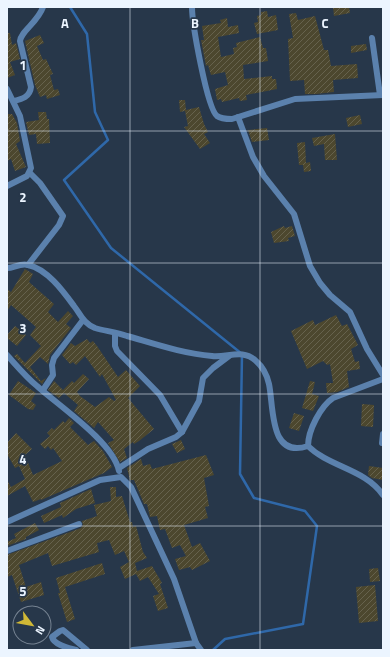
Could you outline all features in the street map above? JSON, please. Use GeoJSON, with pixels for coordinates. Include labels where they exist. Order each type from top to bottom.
{"type":"FeatureCollection","features":[{"type":"Feature","properties":{"kind":"street"},"geometry":{"type":"LineString","coordinates":[[14,101],[27,96],[30,92],[31,87],[20,41],[21,36],[36,21],[43,7]]}},
{"type":"Feature","properties":{"kind":"street"},"geometry":{"type":"LineString","coordinates":[[192,7],[199,57],[214,111],[216,116],[222,118],[238,117],[294,99],[381,95],[372,38]]}},
{"type":"Feature","properties":{"kind":"street"},"geometry":{"type":"LineString","coordinates":[[7,89],[20,116],[32,168],[27,176],[7,186]]}},
{"type":"Feature","properties":{"kind":"street"},"geometry":{"type":"LineString","coordinates":[[238,117],[253,157],[268,181],[294,214],[310,266],[320,283],[330,295],[350,312],[367,350],[383,375]]}},
{"type":"Feature","properties":{"kind":"street"},"geometry":{"type":"LineString","coordinates":[[28,265],[59,226],[63,216],[40,183],[30,173]]}},
{"type":"Feature","properties":{"kind":"street"},"geometry":{"type":"LineString","coordinates":[[8,270],[21,264],[28,265],[50,278],[74,306],[83,320],[95,328],[196,354],[217,356],[234,353],[242,354],[255,360],[264,370],[269,384],[274,423],[278,436],[292,448],[299,449],[308,446]]}},
{"type":"Feature","properties":{"kind":"street"},"geometry":{"type":"LineString","coordinates":[[43,390],[51,380],[54,358],[83,320]]}},
{"type":"Feature","properties":{"kind":"street"},"geometry":{"type":"LineString","coordinates":[[115,333],[115,346],[117,351],[160,395],[182,432]]}},
{"type":"Feature","properties":{"kind":"street"},"geometry":{"type":"LineString","coordinates":[[118,468],[148,449],[176,437],[182,432],[199,401],[201,382],[203,378],[220,361],[234,353]]}},
{"type":"Feature","properties":{"kind":"street"},"geometry":{"type":"LineString","coordinates":[[7,355],[43,390],[92,432],[104,446],[118,468],[121,477],[130,487],[174,579],[196,643],[201,650]]}},
{"type":"Feature","properties":{"kind":"street"},"geometry":{"type":"LineString","coordinates":[[308,446],[310,434],[328,402],[383,379]]}},
{"type":"Feature","properties":{"kind":"street"},"geometry":{"type":"LineString","coordinates":[[382,443],[383,434]]}},
{"type":"Feature","properties":{"kind":"street"},"geometry":{"type":"LineString","coordinates":[[308,446],[321,456],[363,477],[374,485],[383,495]]}},
{"type":"Feature","properties":{"kind":"street"},"geometry":{"type":"LineString","coordinates":[[7,522],[100,480],[121,477]]}},
{"type":"Feature","properties":{"kind":"street"},"geometry":{"type":"LineString","coordinates":[[7,551],[79,524]]}},
{"type":"Feature","properties":{"kind":"street"},"geometry":{"type":"LineString","coordinates":[[76,650],[58,643],[52,639],[52,637],[63,630],[87,650]]}},
{"type":"Feature","properties":{"kind":"street"},"geometry":{"type":"LineString","coordinates":[[133,650],[196,643]]}},
{"type":"Feature","properties":{"kind":"building"},"geometry":{"type":"Polygon","coordinates":[[[333,7],[349,7],[350,13],[334,16],[333,7]]]}},
{"type":"Feature","properties":{"kind":"building"},"geometry":{"type":"Polygon","coordinates":[[[267,11],[268,17],[276,15],[278,30],[257,34],[254,23],[258,22],[257,16],[261,15],[261,12],[267,11]]]}},
{"type":"Feature","properties":{"kind":"building"},"geometry":{"type":"Polygon","coordinates":[[[296,13],[298,20],[315,16],[324,50],[328,50],[331,66],[357,64],[358,78],[333,80],[334,92],[316,94],[305,94],[304,80],[290,81],[288,39],[293,38],[289,14],[296,13]]]}},
{"type":"Feature","properties":{"kind":"building"},"geometry":{"type":"Polygon","coordinates":[[[227,18],[228,27],[238,25],[239,33],[218,37],[221,57],[234,54],[233,48],[237,47],[236,43],[260,37],[263,48],[266,48],[268,61],[243,65],[244,79],[272,76],[272,79],[276,79],[277,89],[246,95],[247,100],[240,101],[239,98],[222,102],[221,99],[217,100],[215,89],[228,85],[225,72],[211,75],[208,65],[206,66],[201,40],[204,40],[202,26],[221,23],[220,20],[227,18]]]}},
{"type":"Feature","properties":{"kind":"building"},"geometry":{"type":"Polygon","coordinates":[[[7,33],[10,33],[12,45],[16,43],[20,59],[10,62],[15,75],[7,78],[7,33]]]}},
{"type":"Feature","properties":{"kind":"building"},"geometry":{"type":"Polygon","coordinates":[[[40,35],[44,43],[37,46],[43,60],[46,59],[53,74],[50,75],[54,90],[58,89],[60,95],[47,99],[46,95],[40,97],[35,85],[25,41],[40,35]]]}},
{"type":"Feature","properties":{"kind":"building"},"geometry":{"type":"Polygon","coordinates":[[[366,44],[367,50],[351,53],[351,46],[366,44]]]}},
{"type":"Feature","properties":{"kind":"building"},"geometry":{"type":"Polygon","coordinates":[[[179,100],[185,100],[186,110],[199,107],[208,132],[204,134],[210,143],[200,149],[184,127],[188,126],[185,111],[180,112],[179,100]]]}},
{"type":"Feature","properties":{"kind":"building"},"geometry":{"type":"Polygon","coordinates":[[[38,112],[46,112],[47,119],[49,119],[50,143],[37,144],[36,134],[29,135],[26,122],[39,120],[38,112]]]}},
{"type":"Feature","properties":{"kind":"building"},"geometry":{"type":"Polygon","coordinates":[[[7,114],[12,114],[17,123],[20,141],[16,144],[26,167],[15,171],[11,159],[7,161],[7,114]]]}},
{"type":"Feature","properties":{"kind":"building"},"geometry":{"type":"Polygon","coordinates":[[[360,115],[362,124],[348,127],[346,118],[360,115]]]}},
{"type":"Feature","properties":{"kind":"building"},"geometry":{"type":"Polygon","coordinates":[[[267,128],[269,140],[252,142],[248,130],[267,128]]]}},
{"type":"Feature","properties":{"kind":"building"},"geometry":{"type":"Polygon","coordinates":[[[335,134],[337,160],[325,160],[324,144],[314,146],[312,138],[335,134]]]}},
{"type":"Feature","properties":{"kind":"building"},"geometry":{"type":"Polygon","coordinates":[[[305,142],[306,163],[310,162],[311,171],[304,172],[303,165],[299,165],[297,143],[305,142]]]}},
{"type":"Feature","properties":{"kind":"building"},"geometry":{"type":"Polygon","coordinates":[[[284,226],[285,228],[292,226],[295,236],[288,238],[289,241],[274,243],[271,232],[284,226]]]}},
{"type":"Feature","properties":{"kind":"building"},"geometry":{"type":"Polygon","coordinates":[[[25,269],[33,274],[29,282],[54,304],[48,312],[58,322],[68,311],[73,316],[66,324],[71,328],[50,355],[48,364],[40,357],[30,367],[41,381],[46,378],[42,384],[14,356],[17,354],[25,363],[41,346],[30,335],[36,327],[11,305],[7,311],[7,289],[11,292],[25,269]]]}},
{"type":"Feature","properties":{"kind":"building"},"geometry":{"type":"Polygon","coordinates":[[[336,315],[342,326],[347,324],[358,345],[351,349],[355,362],[359,361],[360,369],[347,371],[349,387],[337,392],[327,393],[326,383],[333,383],[330,364],[327,365],[323,361],[307,369],[291,331],[313,320],[315,325],[336,315]]]}},
{"type":"Feature","properties":{"kind":"building"},"geometry":{"type":"Polygon","coordinates":[[[15,326],[26,335],[17,346],[7,338],[7,335],[15,326]]]}},
{"type":"Feature","properties":{"kind":"building"},"geometry":{"type":"Polygon","coordinates":[[[87,339],[90,343],[93,341],[118,377],[126,370],[140,386],[128,398],[154,429],[139,441],[134,444],[133,442],[124,449],[127,458],[120,462],[108,443],[114,440],[98,422],[94,428],[74,411],[78,405],[64,393],[59,398],[48,390],[54,381],[63,390],[72,381],[74,383],[83,374],[89,379],[77,392],[80,396],[95,407],[109,397],[114,401],[116,400],[102,374],[100,377],[85,356],[76,365],[73,362],[70,364],[62,355],[71,343],[75,346],[87,339]]]}},
{"type":"Feature","properties":{"kind":"building"},"geometry":{"type":"Polygon","coordinates":[[[18,381],[36,393],[31,401],[36,405],[33,410],[28,409],[9,395],[18,381]]]}},
{"type":"Feature","properties":{"kind":"building"},"geometry":{"type":"Polygon","coordinates":[[[310,381],[315,382],[312,394],[319,396],[313,411],[302,408],[310,381]]]}},
{"type":"Feature","properties":{"kind":"building"},"geometry":{"type":"Polygon","coordinates":[[[362,404],[374,405],[373,427],[361,426],[362,404]]]}},
{"type":"Feature","properties":{"kind":"building"},"geometry":{"type":"Polygon","coordinates":[[[294,413],[304,416],[299,431],[289,428],[294,413]]]}},
{"type":"Feature","properties":{"kind":"building"},"geometry":{"type":"Polygon","coordinates":[[[69,418],[74,423],[70,427],[88,445],[94,441],[103,451],[112,467],[104,473],[41,500],[33,502],[25,486],[7,496],[7,480],[11,487],[25,479],[19,466],[15,468],[7,454],[7,443],[16,433],[32,449],[25,455],[33,475],[62,461],[53,448],[51,450],[48,446],[45,449],[40,444],[50,436],[47,433],[52,428],[54,430],[63,421],[65,423],[69,418]]]}},
{"type":"Feature","properties":{"kind":"building"},"geometry":{"type":"Polygon","coordinates":[[[181,440],[185,449],[177,453],[172,444],[181,440]]]}},
{"type":"Feature","properties":{"kind":"building"},"geometry":{"type":"Polygon","coordinates":[[[206,455],[214,475],[204,478],[209,506],[205,507],[208,518],[184,525],[192,547],[200,543],[210,561],[192,570],[190,567],[179,570],[175,559],[186,556],[180,545],[172,548],[165,529],[160,530],[157,516],[150,517],[147,504],[144,504],[134,480],[130,480],[127,468],[141,459],[143,466],[150,464],[152,469],[206,455]]]}},
{"type":"Feature","properties":{"kind":"building"},"geometry":{"type":"Polygon","coordinates":[[[369,466],[383,468],[383,480],[372,478],[368,475],[369,466]]]}},
{"type":"Feature","properties":{"kind":"building"},"geometry":{"type":"Polygon","coordinates":[[[110,487],[116,487],[116,497],[122,496],[130,522],[132,522],[133,527],[136,526],[143,552],[147,558],[135,563],[137,571],[152,566],[162,583],[160,584],[168,608],[158,611],[153,596],[159,594],[148,577],[140,581],[136,574],[125,579],[120,567],[129,562],[124,551],[115,555],[109,540],[97,543],[99,552],[52,566],[48,553],[19,565],[26,587],[41,582],[44,595],[21,602],[12,575],[7,577],[7,555],[81,528],[83,525],[82,521],[97,516],[94,505],[111,501],[110,487]]]}},
{"type":"Feature","properties":{"kind":"building"},"geometry":{"type":"Polygon","coordinates":[[[91,489],[95,503],[76,509],[63,518],[62,515],[44,523],[41,516],[61,507],[60,503],[91,489]]]}},
{"type":"Feature","properties":{"kind":"building"},"geometry":{"type":"Polygon","coordinates":[[[35,523],[39,530],[26,537],[26,539],[7,546],[7,542],[16,538],[14,534],[35,523]]]}},
{"type":"Feature","properties":{"kind":"building"},"geometry":{"type":"Polygon","coordinates":[[[102,563],[105,574],[65,587],[75,619],[67,622],[58,593],[60,593],[56,578],[102,563]]]}},
{"type":"Feature","properties":{"kind":"building"},"geometry":{"type":"Polygon","coordinates":[[[378,568],[380,581],[370,582],[369,569],[378,568]]]}},
{"type":"Feature","properties":{"kind":"building"},"geometry":{"type":"Polygon","coordinates":[[[375,585],[378,621],[359,623],[356,587],[375,585]]]}},
{"type":"Feature","properties":{"kind":"waterway"},"geometry":{"type":"LineString","coordinates":[[70,7],[87,34],[95,112],[108,140],[64,180],[111,248],[242,354],[240,474],[254,498],[305,511],[317,526],[303,624],[225,639],[213,650]]}}]}
